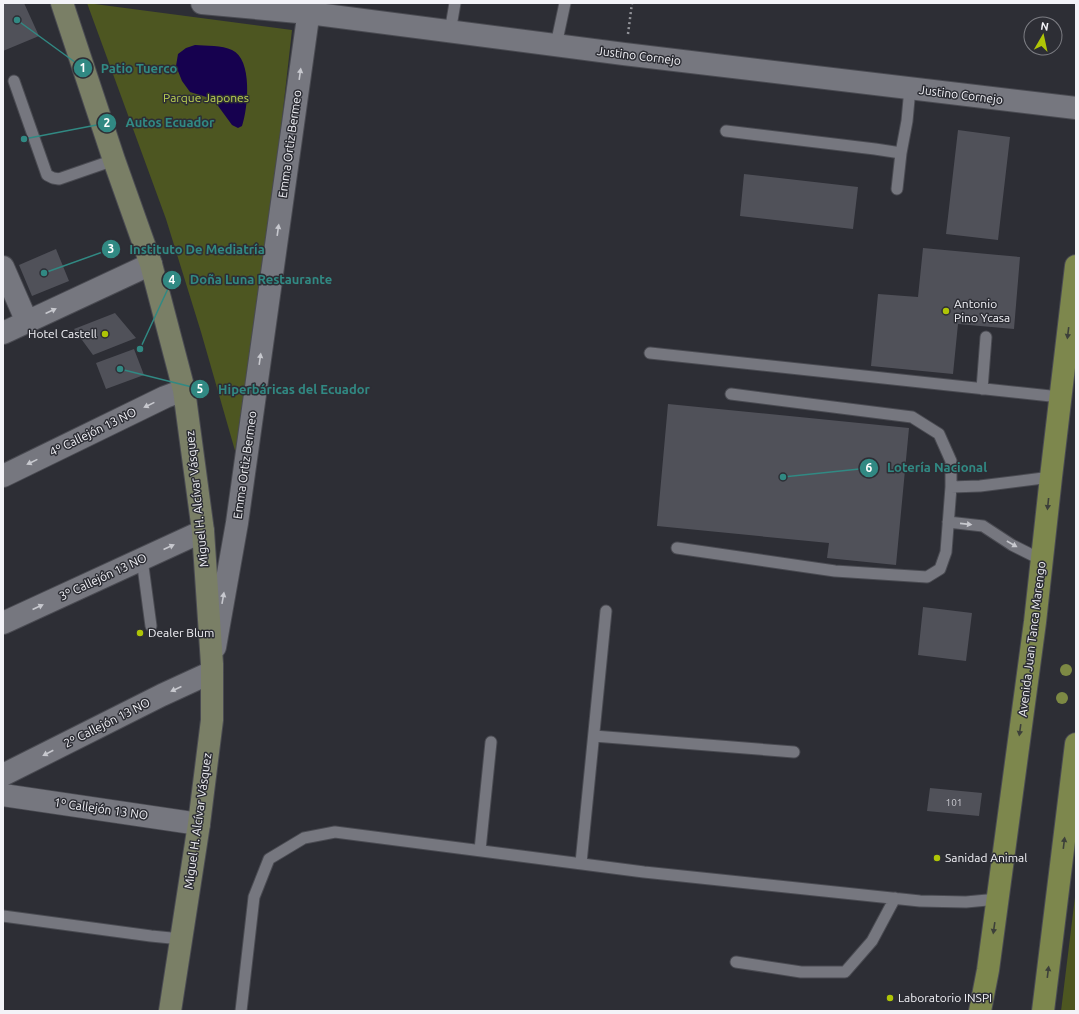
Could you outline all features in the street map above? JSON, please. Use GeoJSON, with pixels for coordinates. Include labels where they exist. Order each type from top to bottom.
{"type":"FeatureCollection","features":[{"type":"Feature","properties":{"kind":"main road","name":"Avenida Juan Tanca Marengo"},"geometry":{"type":"LineString","coordinates":[[980,1011],[988,970],[1035,622],[1076,266]]}},
{"type":"Feature","properties":{"kind":"main road"},"geometry":{"type":"LineString","coordinates":[[1043,1011],[1076,744]]}},
{"type":"Feature","properties":{"kind":"main road"},"geometry":{"type":"LineString","coordinates":[[988,970],[990,1011]]}},
{"type":"Feature","properties":{"kind":"street","name":"Miguel H. Alcívar Vásquez"},"geometry":{"type":"LineString","coordinates":[[62,3],[114,160],[152,264],[184,390],[203,531],[212,668],[212,720],[199,824],[170,1011]]}},
{"type":"Feature","properties":{"kind":"street","name":"Justino Cornejo"},"geometry":{"type":"LineString","coordinates":[[202,3],[309,8],[450,32],[1076,108]]}},
{"type":"Feature","properties":{"kind":"street","name":"Emma Ortiz Bermeo"},"geometry":{"type":"LineString","coordinates":[[212,668],[237,523],[309,8]]}},
{"type":"Feature","properties":{"kind":"street"},"geometry":{"type":"LineString","coordinates":[[3,333],[152,264]]}},
{"type":"Feature","properties":{"kind":"street"},"geometry":{"type":"LineString","coordinates":[[3,267],[27,322]]}},
{"type":"Feature","properties":{"kind":"street","name":"4º Callejón 13 NO"},"geometry":{"type":"LineString","coordinates":[[3,476],[165,397],[184,390]]}},
{"type":"Feature","properties":{"kind":"street","name":"3º Callejón 13 NO"},"geometry":{"type":"LineString","coordinates":[[3,623],[203,531]]}},
{"type":"Feature","properties":{"kind":"street","name":"2º Callejón 13 NO"},"geometry":{"type":"LineString","coordinates":[[3,775],[162,695],[212,668]]}},
{"type":"Feature","properties":{"kind":"street","name":"1º Callejón 13 NO"},"geometry":{"type":"LineString","coordinates":[[3,795],[199,824]]}},
{"type":"Feature","properties":{"kind":"lane"},"geometry":{"type":"LineString","coordinates":[[450,32],[455,3]]}},
{"type":"Feature","properties":{"kind":"lane"},"geometry":{"type":"LineString","coordinates":[[556,45],[565,3]]}},
{"type":"Feature","properties":{"kind":"lane"},"geometry":{"type":"LineString","coordinates":[[14,81],[47,174],[53,178],[59,178],[114,160]]}},
{"type":"Feature","properties":{"kind":"lane"},"geometry":{"type":"LineString","coordinates":[[897,189],[900,153],[907,121],[910,88]]}},
{"type":"Feature","properties":{"kind":"lane"},"geometry":{"type":"LineString","coordinates":[[726,131],[900,153]]}},
{"type":"Feature","properties":{"kind":"lane"},"geometry":{"type":"LineString","coordinates":[[982,389],[986,337]]}},
{"type":"Feature","properties":{"kind":"lane"},"geometry":{"type":"LineString","coordinates":[[650,353],[1060,397]]}},
{"type":"Feature","properties":{"kind":"lane"},"geometry":{"type":"LineString","coordinates":[[677,548],[835,571],[927,577],[940,569],[946,552],[951,487],[951,460],[939,434],[912,416],[731,394]]}},
{"type":"Feature","properties":{"kind":"lane"},"geometry":{"type":"LineString","coordinates":[[951,487],[980,486],[1051,477]]}},
{"type":"Feature","properties":{"kind":"lane"},"geometry":{"type":"LineString","coordinates":[[948,522],[984,526],[1012,545],[1042,560]]}},
{"type":"Feature","properties":{"kind":"lane"},"geometry":{"type":"LineString","coordinates":[[142,559],[151,626]]}},
{"type":"Feature","properties":{"kind":"lane"},"geometry":{"type":"LineString","coordinates":[[581,863],[606,611]]}},
{"type":"Feature","properties":{"kind":"lane"},"geometry":{"type":"LineString","coordinates":[[594,736],[794,752]]}},
{"type":"Feature","properties":{"kind":"lane"},"geometry":{"type":"LineString","coordinates":[[480,850],[490,742]]}},
{"type":"Feature","properties":{"kind":"lane"},"geometry":{"type":"LineString","coordinates":[[241,1011],[254,897],[269,859],[304,838],[335,832],[652,872],[920,901],[966,902],[998,899]]}},
{"type":"Feature","properties":{"kind":"lane"},"geometry":{"type":"LineString","coordinates":[[736,962],[802,972],[845,972],[872,941],[895,898]]}},
{"type":"Feature","properties":{"kind":"lane"},"geometry":{"type":"LineString","coordinates":[[3,916],[181,939]]}},
{"type":"Feature","properties":{"kind":"path"},"geometry":{"type":"LineString","coordinates":[[624,54],[632,3]]}},
{"type":"Feature","properties":{"kind":"green space","name":"Parque Japones"},"geometry":{"type":"Polygon","coordinates":[[[87,3],[292,30],[242,475],[201,332],[166,219],[87,3]]]}},
{"type":"Feature","properties":{"kind":"green space"},"geometry":{"type":"Polygon","coordinates":[[[1075,897],[1076,1011],[1061,1011],[1075,897]]]}},
{"type":"Feature","properties":{"kind":"shaded area"},"geometry":{"type":"Polygon","coordinates":[[[195,45],[224,47],[239,55],[246,74],[247,85],[246,108],[242,126],[238,128],[232,125],[213,99],[190,92],[182,81],[176,66],[178,54],[186,48],[195,45]]]}},
{"type":"Feature","properties":{"kind":"building"},"geometry":{"type":"Polygon","coordinates":[[[3,3],[24,3],[39,36],[3,51],[3,3]]]}},
{"type":"Feature","properties":{"kind":"building"},"geometry":{"type":"Polygon","coordinates":[[[958,130],[1010,137],[998,240],[946,234],[958,130]]]}},
{"type":"Feature","properties":{"kind":"building"},"geometry":{"type":"Polygon","coordinates":[[[744,174],[858,187],[853,229],[740,216],[744,174]]]}},
{"type":"Feature","properties":{"kind":"building","name":"Antonio Pino Ycasa"},"geometry":{"type":"Polygon","coordinates":[[[923,248],[1020,257],[1014,329],[958,324],[953,374],[871,366],[878,294],[918,297],[923,248]]]}},
{"type":"Feature","properties":{"kind":"building"},"geometry":{"type":"Polygon","coordinates":[[[56,249],[69,281],[32,296],[19,265],[56,249]]]}},
{"type":"Feature","properties":{"kind":"building","name":"Hotel Castell"},"geometry":{"type":"Polygon","coordinates":[[[115,313],[136,338],[93,355],[74,329],[115,313]]]}},
{"type":"Feature","properties":{"kind":"building"},"geometry":{"type":"Polygon","coordinates":[[[134,349],[144,375],[106,389],[96,363],[134,349]]]}},
{"type":"Feature","properties":{"kind":"building"},"geometry":{"type":"Polygon","coordinates":[[[668,404],[909,428],[896,565],[827,558],[829,543],[657,526],[668,404]]]}},
{"type":"Feature","properties":{"kind":"building"},"geometry":{"type":"Polygon","coordinates":[[[923,607],[972,613],[966,661],[918,655],[923,607]]]}},
{"type":"Feature","properties":{"kind":"building"},"geometry":{"type":"Polygon","coordinates":[[[930,788],[982,793],[979,816],[927,811],[930,788]]]}},
{"type":"Feature","properties":{"kind":"place","name":"Patio Tuerco"},"geometry":{"type":"Point","coordinates":[17,20]}},
{"type":"Feature","properties":{"kind":"place","name":"Autos Ecuador"},"geometry":{"type":"Point","coordinates":[24,139]}},
{"type":"Feature","properties":{"kind":"place","name":"Instituto De Mediatría"},"geometry":{"type":"Point","coordinates":[44,273]}},
{"type":"Feature","properties":{"kind":"place","name":"Antonio Pino Ycasa"},"geometry":{"type":"Point","coordinates":[946,311]}},
{"type":"Feature","properties":{"kind":"place","name":"Hotel Castell"},"geometry":{"type":"Point","coordinates":[105,334]}},
{"type":"Feature","properties":{"kind":"place","name":"Doña Luna Restaurante"},"geometry":{"type":"Point","coordinates":[140,349]}},
{"type":"Feature","properties":{"kind":"place","name":"Hiperbáricas del Ecuador"},"geometry":{"type":"Point","coordinates":[120,369]}},
{"type":"Feature","properties":{"kind":"place","name":"Lotería Nacional"},"geometry":{"type":"Point","coordinates":[783,477]}},
{"type":"Feature","properties":{"kind":"place","name":"Dealer Blum"},"geometry":{"type":"Point","coordinates":[140,633]}},
{"type":"Feature","properties":{"kind":"place","name":"Sanidad Animal"},"geometry":{"type":"Point","coordinates":[937,858]}},
{"type":"Feature","properties":{"kind":"place","name":"Laboratorio INSPI"},"geometry":{"type":"Point","coordinates":[890,998]}}]}
